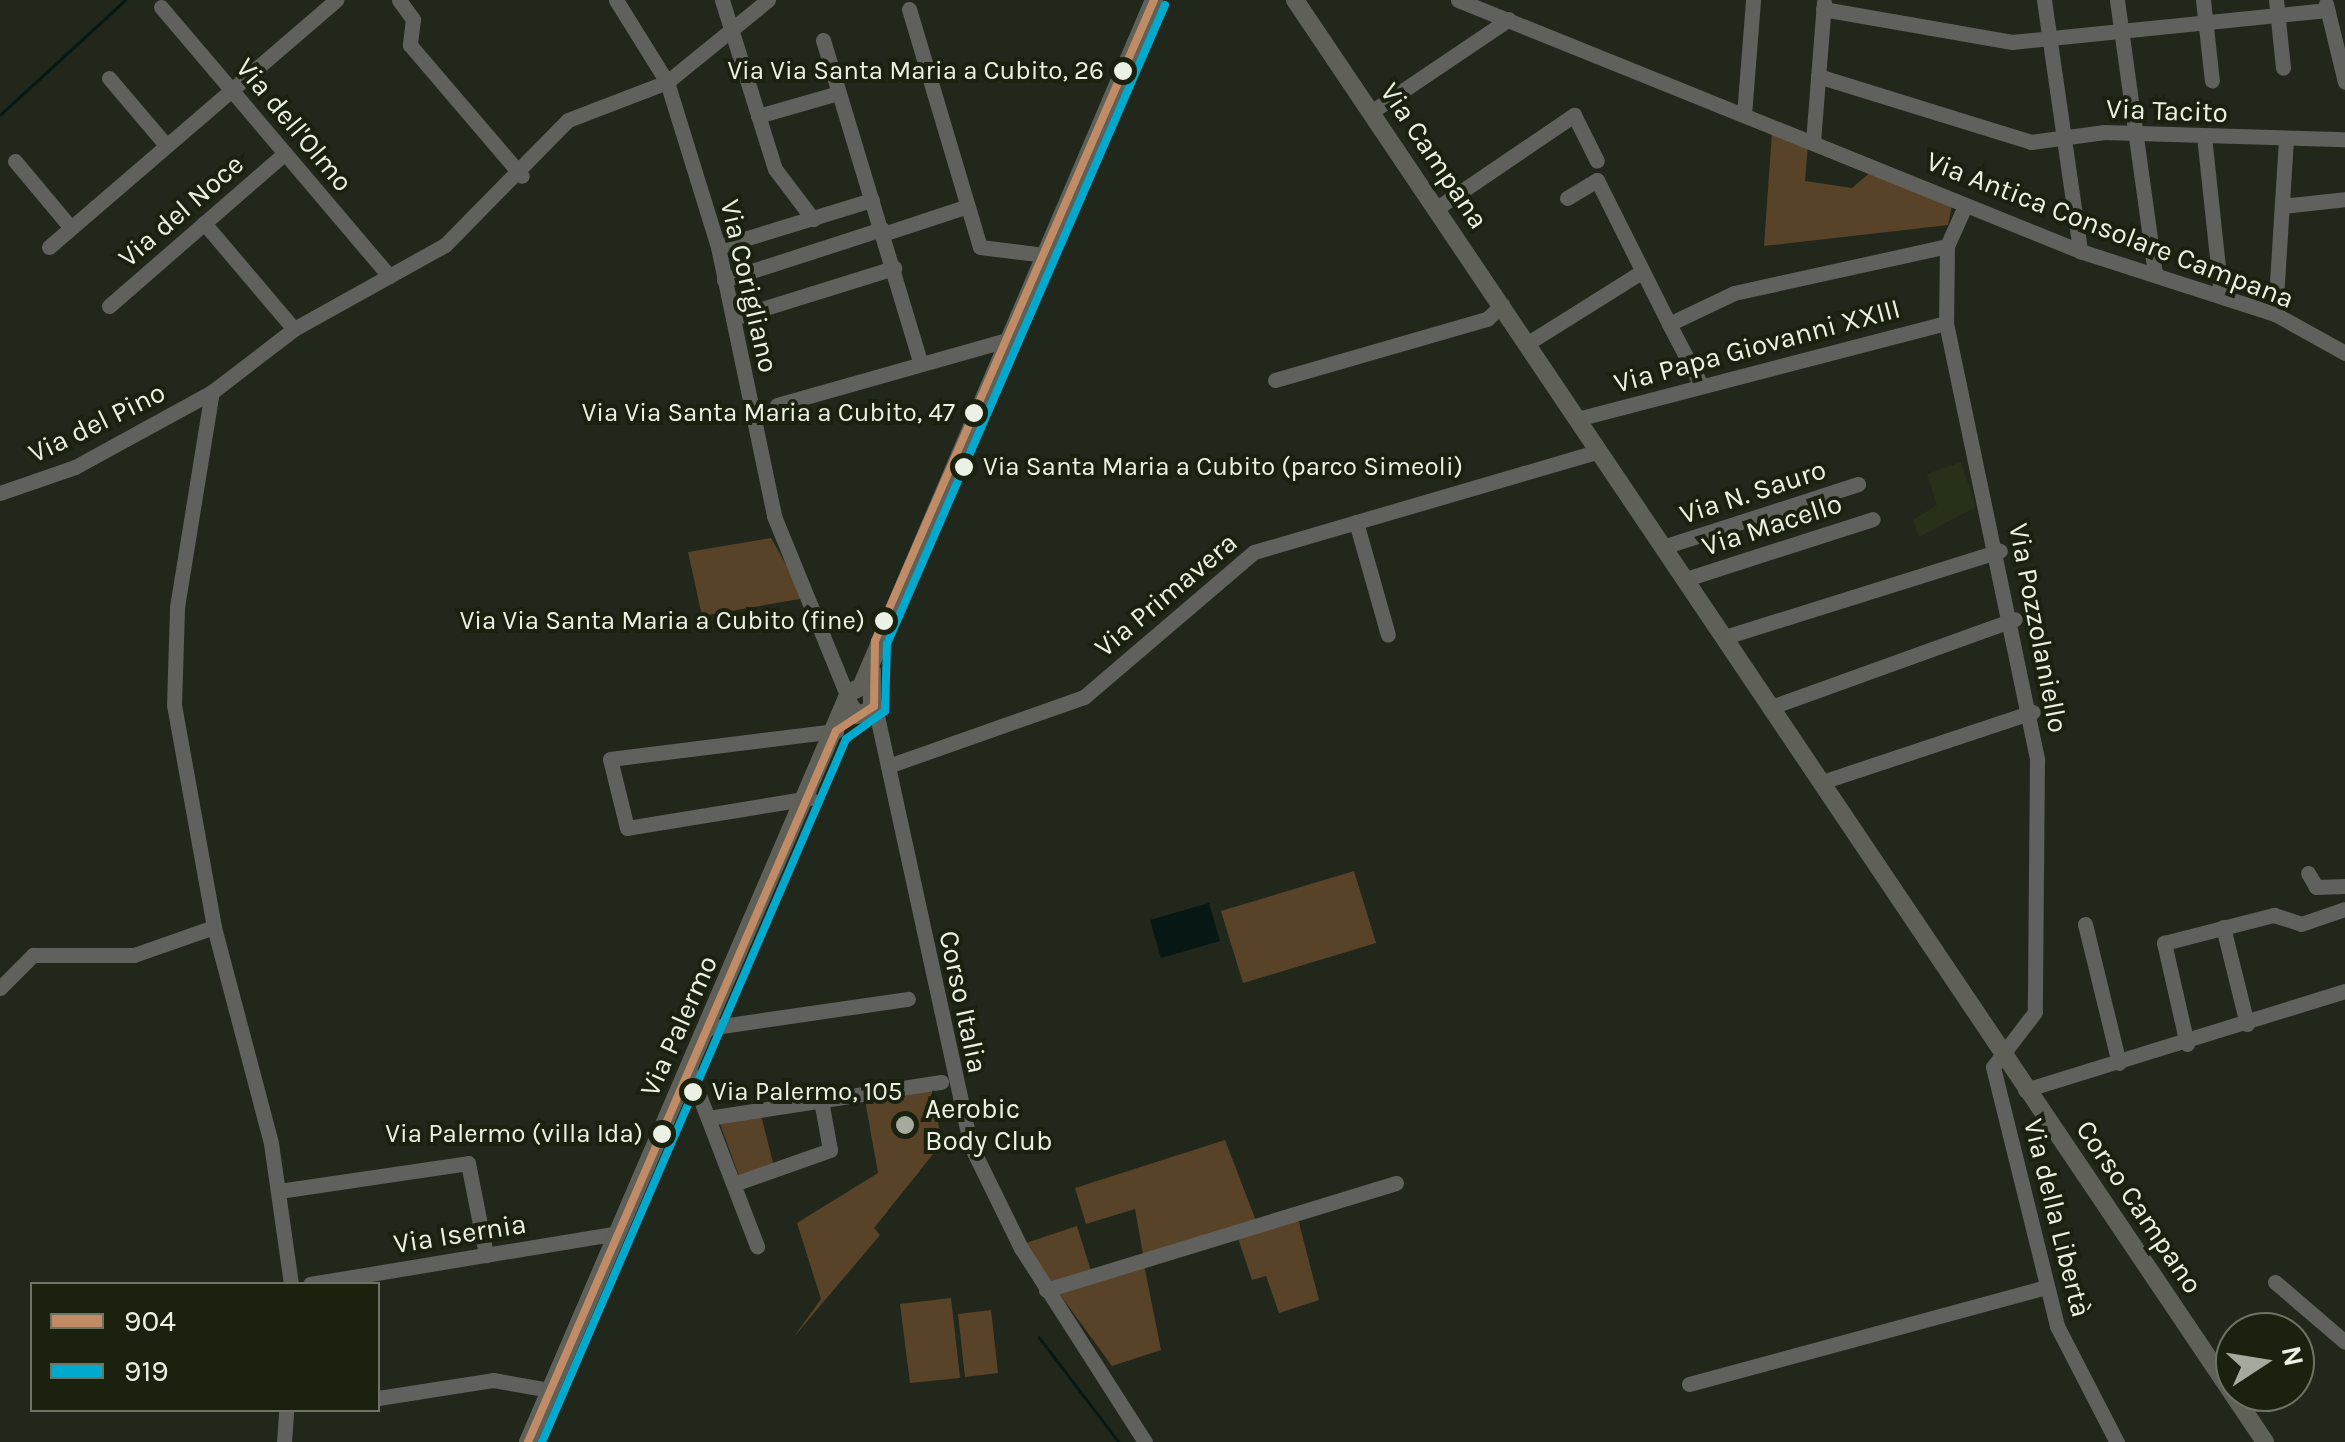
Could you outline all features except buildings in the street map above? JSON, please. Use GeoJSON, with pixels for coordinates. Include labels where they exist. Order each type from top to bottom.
{"type":"FeatureCollection","features":[{"type":"Feature","properties":{"kind":"main road"},"geometry":{"type":"LineString","coordinates":[[859,700],[875,641],[1154,0]]}},
{"type":"Feature","properties":{"kind":"main road","name":"Via Campana"},"geometry":{"type":"LineString","coordinates":[[1296,0],[1771,707]]}},
{"type":"Feature","properties":{"kind":"main road"},"geometry":{"type":"LineString","coordinates":[[859,700],[856,667],[875,641]]}},
{"type":"Feature","properties":{"kind":"main road","name":"Via Palermo"},"geometry":{"type":"LineString","coordinates":[[528,1442],[836,731],[859,700]]}},
{"type":"Feature","properties":{"kind":"main road","name":"Corso Campano"},"geometry":{"type":"LineString","coordinates":[[1771,707],[1998,1054],[2264,1442]]}},
{"type":"Feature","properties":{"kind":"street"},"geometry":{"type":"LineString","coordinates":[[399,0],[414,19],[410,45],[522,176]]}},
{"type":"Feature","properties":{"kind":"street","name":"Via Corigliano"},"geometry":{"type":"LineString","coordinates":[[616,0],[668,82],[718,248],[774,516],[830,650],[859,700]]}},
{"type":"Feature","properties":{"kind":"street"},"geometry":{"type":"LineString","coordinates":[[722,0],[775,169],[813,219]]}},
{"type":"Feature","properties":{"kind":"street"},"geometry":{"type":"LineString","coordinates":[[668,82],[732,24],[768,0]]}},
{"type":"Feature","properties":{"kind":"street","name":"Via Antica Consolare Campana"},"geometry":{"type":"LineString","coordinates":[[1458,0],[2080,251],[2275,314],[2345,353]]}},
{"type":"Feature","properties":{"kind":"street"},"geometry":{"type":"LineString","coordinates":[[1744,115],[1753,0]]}},
{"type":"Feature","properties":{"kind":"street"},"geometry":{"type":"LineString","coordinates":[[2044,0],[2080,251]]}},
{"type":"Feature","properties":{"kind":"street"},"geometry":{"type":"LineString","coordinates":[[2117,0],[2155,274]]}},
{"type":"Feature","properties":{"kind":"street"},"geometry":{"type":"LineString","coordinates":[[2203,0],[2212,81]]}},
{"type":"Feature","properties":{"kind":"street"},"geometry":{"type":"LineString","coordinates":[[49,247],[329,2]]}},
{"type":"Feature","properties":{"kind":"street"},"geometry":{"type":"LineString","coordinates":[[1813,142],[1823,5],[2012,42],[2206,23],[2277,7],[2326,5],[2345,82]]}},
{"type":"Feature","properties":{"kind":"street","name":"Via dell'Olmo"},"geometry":{"type":"LineString","coordinates":[[161,7],[389,276]]}},
{"type":"Feature","properties":{"kind":"street"},"geometry":{"type":"LineString","coordinates":[[2277,7],[2283,68]]}},
{"type":"Feature","properties":{"kind":"street"},"geometry":{"type":"LineString","coordinates":[[909,9],[980,248],[1044,255]]}},
{"type":"Feature","properties":{"kind":"street"},"geometry":{"type":"LineString","coordinates":[[1371,112],[1509,19]]}},
{"type":"Feature","properties":{"kind":"street"},"geometry":{"type":"LineString","coordinates":[[822,40],[921,364]]}},
{"type":"Feature","properties":{"kind":"street","name":"Via Tacito"},"geometry":{"type":"LineString","coordinates":[[1818,76],[2031,142],[2135,133],[2345,139]]}},
{"type":"Feature","properties":{"kind":"street"},"geometry":{"type":"LineString","coordinates":[[110,78],[166,144]]}},
{"type":"Feature","properties":{"kind":"street","name":"Via del Pino"},"geometry":{"type":"LineString","coordinates":[[0,493],[75,467],[212,392],[294,329],[446,245],[522,176],[568,120],[668,82]]}},
{"type":"Feature","properties":{"kind":"street"},"geometry":{"type":"LineString","coordinates":[[758,116],[838,93]]}},
{"type":"Feature","properties":{"kind":"street"},"geometry":{"type":"LineString","coordinates":[[1437,208],[1574,114],[1597,160]]}},
{"type":"Feature","properties":{"kind":"street"},"geometry":{"type":"LineString","coordinates":[[2204,136],[2222,296]]}},
{"type":"Feature","properties":{"kind":"street"},"geometry":{"type":"LineString","coordinates":[[2275,314],[2286,140]]}},
{"type":"Feature","properties":{"kind":"street","name":"Via del Noce"},"geometry":{"type":"LineString","coordinates":[[109,306],[285,153]]}},
{"type":"Feature","properties":{"kind":"street"},"geometry":{"type":"LineString","coordinates":[[15,161],[71,228]]}},
{"type":"Feature","properties":{"kind":"street"},"geometry":{"type":"LineString","coordinates":[[1567,198],[1597,180],[1701,385]]}},
{"type":"Feature","properties":{"kind":"street"},"geometry":{"type":"LineString","coordinates":[[2282,206],[2345,199]]}},
{"type":"Feature","properties":{"kind":"street"},"geometry":{"type":"LineString","coordinates":[[718,248],[872,200]]}},
{"type":"Feature","properties":{"kind":"street"},"geometry":{"type":"LineString","coordinates":[[724,280],[968,206]]}},
{"type":"Feature","properties":{"kind":"street","name":"Via Pozzolaniello"},"geometry":{"type":"LineString","coordinates":[[1964,206],[1947,246],[1946,323],[2000,550],[2033,712],[2034,1012],[2025,1034],[1998,1054]]}},
{"type":"Feature","properties":{"kind":"street"},"geometry":{"type":"LineString","coordinates":[[204,223],[294,329]]}},
{"type":"Feature","properties":{"kind":"street"},"geometry":{"type":"LineString","coordinates":[[1669,324],[1734,293],[1947,246]]}},
{"type":"Feature","properties":{"kind":"street"},"geometry":{"type":"LineString","coordinates":[[733,318],[894,268]]}},
{"type":"Feature","properties":{"kind":"street"},"geometry":{"type":"LineString","coordinates":[[1528,343],[1642,272]]}},
{"type":"Feature","properties":{"kind":"street"},"geometry":{"type":"LineString","coordinates":[[1275,380],[1487,318],[1502,306]]}},
{"type":"Feature","properties":{"kind":"street","name":"Via Papa Giovanni XXIII"},"geometry":{"type":"LineString","coordinates":[[1580,418],[1946,323]]}},
{"type":"Feature","properties":{"kind":"street"},"geometry":{"type":"LineString","coordinates":[[778,405],[1006,340]]}},
{"type":"Feature","properties":{"kind":"street"},"geometry":{"type":"LineString","coordinates":[[212,392],[172,676],[214,927],[279,1191],[291,1282]]}},
{"type":"Feature","properties":{"kind":"street","name":"Via Primavera"},"geometry":{"type":"LineString","coordinates":[[888,766],[1084,697],[1254,552],[1600,451]]}},
{"type":"Feature","properties":{"kind":"street","name":"Via N. Sauro"},"geometry":{"type":"LineString","coordinates":[[1663,547],[1858,484]]}},
{"type":"Feature","properties":{"kind":"street","name":"Via Macello"},"geometry":{"type":"LineString","coordinates":[[1686,579],[1873,519]]}},
{"type":"Feature","properties":{"kind":"street"},"geometry":{"type":"LineString","coordinates":[[1356,522],[1388,635]]}},
{"type":"Feature","properties":{"kind":"street"},"geometry":{"type":"LineString","coordinates":[[1725,636],[2000,550]]}},
{"type":"Feature","properties":{"kind":"street"},"geometry":{"type":"LineString","coordinates":[[1771,707],[2014,619]]}},
{"type":"Feature","properties":{"kind":"street"},"geometry":{"type":"LineString","coordinates":[[830,650],[856,667]]}},
{"type":"Feature","properties":{"kind":"street","name":"Corso Italia"},"geometry":{"type":"LineString","coordinates":[[859,700],[888,766],[962,1116],[1046,1290],[1145,1442]]}},
{"type":"Feature","properties":{"kind":"street"},"geometry":{"type":"LineString","coordinates":[[1822,782],[2033,712]]}},
{"type":"Feature","properties":{"kind":"street"},"geometry":{"type":"LineString","coordinates":[[810,798],[627,828],[610,760],[836,731]]}},
{"type":"Feature","properties":{"kind":"street"},"geometry":{"type":"LineString","coordinates":[[2308,872],[2316,887],[2345,886]]}},
{"type":"Feature","properties":{"kind":"street"},"geometry":{"type":"LineString","coordinates":[[2187,1044],[2164,942],[2223,927],[2343,912],[2345,931]]}},
{"type":"Feature","properties":{"kind":"street"},"geometry":{"type":"LineString","coordinates":[[2085,924],[2119,1063]]}},
{"type":"Feature","properties":{"kind":"street"},"geometry":{"type":"LineString","coordinates":[[0,988],[33,954],[134,955],[214,927]]}},
{"type":"Feature","properties":{"kind":"street"},"geometry":{"type":"LineString","coordinates":[[2223,927],[2246,1024]]}},
{"type":"Feature","properties":{"kind":"street"},"geometry":{"type":"LineString","coordinates":[[2025,1090],[2187,1044],[2345,991]]}},
{"type":"Feature","properties":{"kind":"street"},"geometry":{"type":"LineString","coordinates":[[708,1028],[908,1000]]}},
{"type":"Feature","properties":{"kind":"street","name":"Via della Libertà"},"geometry":{"type":"LineString","coordinates":[[1998,1054],[1994,1067],[2046,1286],[2066,1348],[2117,1442]]}},
{"type":"Feature","properties":{"kind":"street"},"geometry":{"type":"LineString","coordinates":[[690,1069],[757,1246]]}},
{"type":"Feature","properties":{"kind":"street"},"geometry":{"type":"LineString","coordinates":[[708,1118],[941,1082]]}},
{"type":"Feature","properties":{"kind":"street"},"geometry":{"type":"LineString","coordinates":[[734,1184],[830,1150],[821,1100]]}},
{"type":"Feature","properties":{"kind":"street"},"geometry":{"type":"LineString","coordinates":[[279,1191],[468,1163],[486,1255]]}},
{"type":"Feature","properties":{"kind":"street"},"geometry":{"type":"LineString","coordinates":[[1046,1290],[1396,1183]]}},
{"type":"Feature","properties":{"kind":"street","name":"Via Isernia"},"geometry":{"type":"LineString","coordinates":[[322,1282],[618,1233]]}},
{"type":"Feature","properties":{"kind":"street"},"geometry":{"type":"LineString","coordinates":[[2275,1282],[2343,1336]]}},
{"type":"Feature","properties":{"kind":"street"},"geometry":{"type":"LineString","coordinates":[[1689,1384],[2046,1286]]}},
{"type":"Feature","properties":{"kind":"street"},"geometry":{"type":"LineString","coordinates":[[380,1398],[493,1380],[550,1390]]}},
{"type":"Feature","properties":{"kind":"street"},"geometry":{"type":"LineString","coordinates":[[284,1442],[286,1412]]}},
{"type":"Feature","properties":{"kind":"shaded area"},"geometry":{"type":"Polygon","coordinates":[[[1772,132],[1808,145],[1805,181],[1852,188],[1872,171],[1952,205],[1948,225],[1764,246],[1772,132]]]}},
{"type":"Feature","properties":{"kind":"shaded area"},"geometry":{"type":"Polygon","coordinates":[[[1961,462],[1976,507],[1919,537],[1913,520],[1937,505],[1927,474],[1961,462]]]}},
{"type":"Feature","properties":{"kind":"shaded area"},"geometry":{"type":"Polygon","coordinates":[[[771,538],[805,598],[702,616],[688,552],[771,538]]]}},
{"type":"Feature","properties":{"kind":"shaded area"},"geometry":{"type":"Polygon","coordinates":[[[1354,871],[1376,943],[1243,983],[1221,911],[1354,871]]]}},
{"type":"Feature","properties":{"kind":"shaded area"},"geometry":{"type":"Polygon","coordinates":[[[1209,903],[1220,941],[1161,958],[1150,920],[1209,903]]]}},
{"type":"Feature","properties":{"kind":"shaded area"},"geometry":{"type":"Polygon","coordinates":[[[932,1090],[942,1143],[874,1228],[880,1235],[793,1338],[821,1299],[797,1223],[878,1173],[865,1100],[932,1090]]]}},
{"type":"Feature","properties":{"kind":"shaded area"},"geometry":{"type":"Polygon","coordinates":[[[761,1115],[773,1163],[739,1176],[719,1121],[761,1115]]]}},
{"type":"Feature","properties":{"kind":"shaded area"},"geometry":{"type":"Polygon","coordinates":[[[1225,1140],[1256,1221],[1143,1254],[1135,1209],[1086,1224],[1075,1188],[1225,1140]]]}},
{"type":"Feature","properties":{"kind":"shaded area"},"geometry":{"type":"Polygon","coordinates":[[[1298,1219],[1319,1300],[1279,1313],[1266,1276],[1252,1280],[1238,1238],[1298,1219]]]}},
{"type":"Feature","properties":{"kind":"shaded area"},"geometry":{"type":"Polygon","coordinates":[[[1077,1226],[1091,1271],[1051,1283],[1026,1243],[1077,1226]]]}},
{"type":"Feature","properties":{"kind":"shaded area"},"geometry":{"type":"Polygon","coordinates":[[[1144,1265],[1161,1350],[1112,1366],[1058,1292],[1144,1265]]]}},
{"type":"Feature","properties":{"kind":"shaded area"},"geometry":{"type":"Polygon","coordinates":[[[951,1298],[960,1378],[910,1383],[900,1304],[951,1298]]]}},
{"type":"Feature","properties":{"kind":"shaded area"},"geometry":{"type":"Polygon","coordinates":[[[991,1310],[998,1373],[965,1377],[958,1314],[991,1310]]]}},
{"type":"Feature","properties":{"kind":"waterway"},"geometry":{"type":"LineString","coordinates":[[0,115],[125,0]]}},
{"type":"Feature","properties":{"kind":"waterway"},"geometry":{"type":"LineString","coordinates":[[1039,1337],[1119,1442]]}},
{"type":"Feature","properties":{"kind":"transit line","name":"904"},"geometry":{"type":"LineString","coordinates":[[528,1442],[836,731],[874,706],[875,641],[1154,0]]}},
{"type":"Feature","properties":{"kind":"transit line","name":"919"},"geometry":{"type":"LineString","coordinates":[[542,1442],[846,739],[885,711],[887,644],[1165,5]]}},
{"type":"Feature","properties":{"kind":"place","name":"Via Via Santa Maria a Cubito, 26"},"geometry":{"type":"Point","coordinates":[1123,71]}},
{"type":"Feature","properties":{"kind":"place","name":"Via Via Santa Maria a Cubito, 47"},"geometry":{"type":"Point","coordinates":[974,413]}},
{"type":"Feature","properties":{"kind":"place","name":"Via Santa Maria a Cubito (parco Simeoli)"},"geometry":{"type":"Point","coordinates":[964,467]}},
{"type":"Feature","properties":{"kind":"place","name":"Via Via Santa Maria a Cubito (fine)"},"geometry":{"type":"Point","coordinates":[884,621]}},
{"type":"Feature","properties":{"kind":"place","name":"Via Palermo, 105"},"geometry":{"type":"Point","coordinates":[693,1092]}},
{"type":"Feature","properties":{"kind":"place","name":"Aerobic Body Club"},"geometry":{"type":"Point","coordinates":[905,1125]}},
{"type":"Feature","properties":{"kind":"place","name":"Via Palermo (villa Ida)"},"geometry":{"type":"Point","coordinates":[662,1134]}}]}
